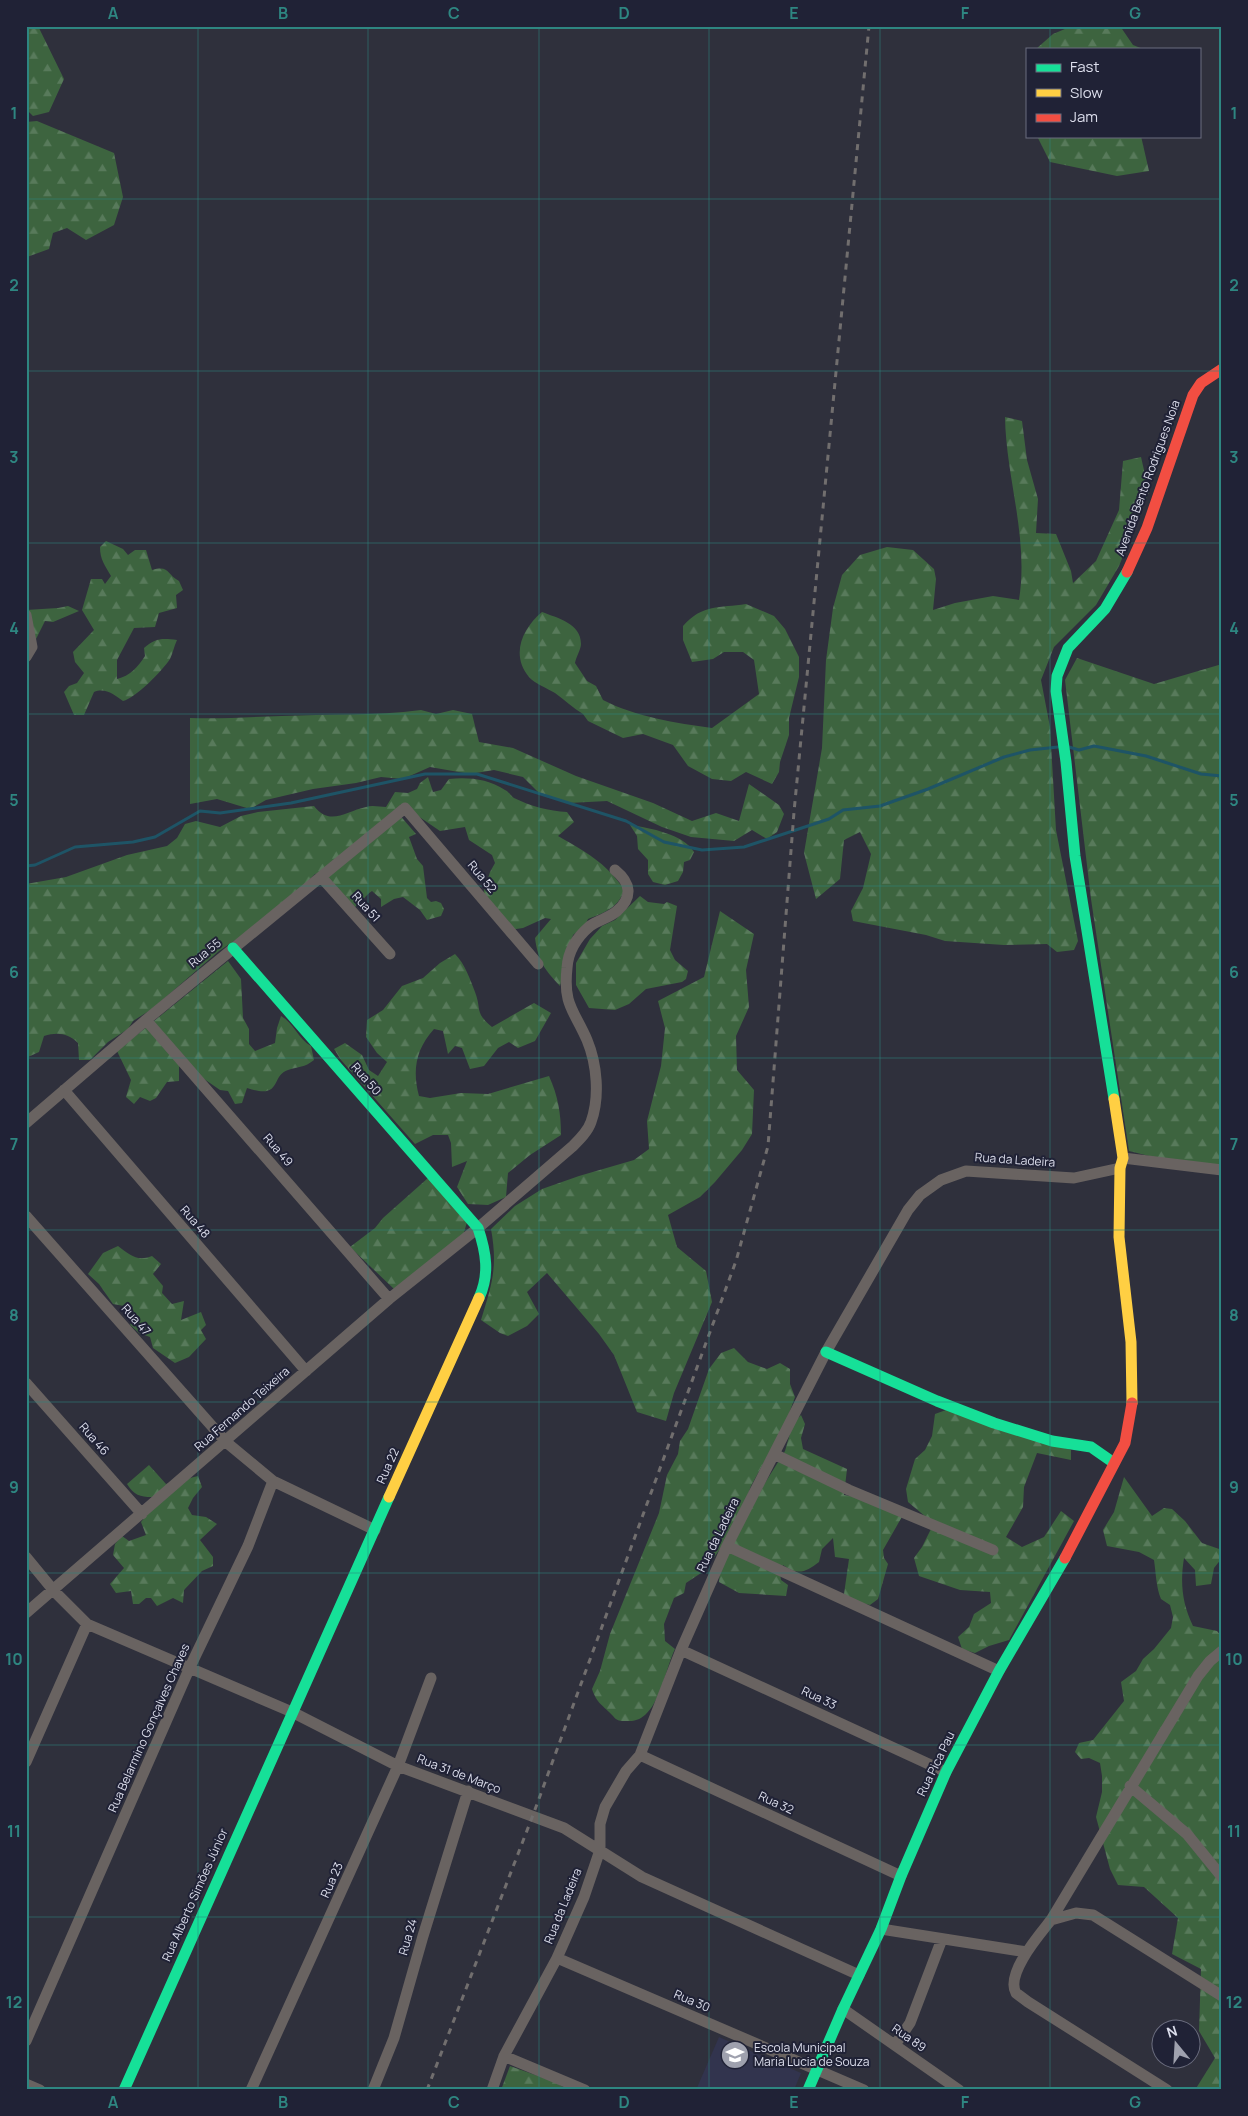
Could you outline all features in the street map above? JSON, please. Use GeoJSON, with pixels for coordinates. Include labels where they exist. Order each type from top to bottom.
{"type":"FeatureCollection","features":[{"type":"Feature","properties":{"kind":"street","name":"Avenida Bento Rodrigues Noia"},"geometry":{"type":"LineString","coordinates":[[1122,1163],[1075,856],[1066,762],[1056,691],[1061,662],[1068,648],[1105,609],[1130,567],[1147,528],[1193,395],[1201,383],[1222,369]]}},
{"type":"Feature","properties":{"kind":"street"},"geometry":{"type":"LineString","coordinates":[[26,615],[32,646],[26,657]]}},
{"type":"Feature","properties":{"kind":"street","name":"Rua 55"},"geometry":{"type":"LineString","coordinates":[[26,1123],[146,1020],[322,878],[405,808]]}},
{"type":"Feature","properties":{"kind":"street","name":"Rua 52"},"geometry":{"type":"LineString","coordinates":[[405,808],[538,964]]}},
{"type":"Feature","properties":{"kind":"street","name":"Rua Fernando Teixeira"},"geometry":{"type":"LineString","coordinates":[[26,1613],[226,1442],[389,1299],[478,1228],[573,1146],[591,1123],[595,1091],[594,1065],[586,1037],[569,1006],[567,966],[570,953],[577,940],[591,926],[617,911],[625,901],[629,888],[625,878],[615,870]]}},
{"type":"Feature","properties":{"kind":"street","name":"Rua 51"},"geometry":{"type":"LineString","coordinates":[[322,878],[390,954]]}},
{"type":"Feature","properties":{"kind":"street","name":"Rua 50"},"geometry":{"type":"LineString","coordinates":[[233,948],[478,1228]]}},
{"type":"Feature","properties":{"kind":"street","name":"Rua 49"},"geometry":{"type":"LineString","coordinates":[[146,1020],[389,1299]]}},
{"type":"Feature","properties":{"kind":"street","name":"Rua 48"},"geometry":{"type":"LineString","coordinates":[[64,1090],[306,1371]]}},
{"type":"Feature","properties":{"kind":"street","name":"Rua da Ladeira"},"geometry":{"type":"LineString","coordinates":[[492,2090],[504,2056],[557,1958],[584,1897],[600,1850],[600,1824],[605,1807],[626,1771],[640,1755],[680,1650],[727,1546],[826,1352],[908,1210],[920,1195],[941,1180],[966,1171],[1074,1178],[1122,1163],[1222,1170]]}},
{"type":"Feature","properties":{"kind":"street","name":"Rua Pica Pau"},"geometry":{"type":"LineString","coordinates":[[808,2090],[843,2009],[881,1929],[901,1876],[946,1772],[999,1671],[1063,1562],[1125,1443],[1131,1426],[1135,1390],[1119,1236],[1122,1163]]}},
{"type":"Feature","properties":{"kind":"street","name":"Rua 47"},"geometry":{"type":"LineString","coordinates":[[26,1216],[226,1442]]}},
{"type":"Feature","properties":{"kind":"street","name":"Rua 22"},"geometry":{"type":"LineString","coordinates":[[292,1712],[481,1293],[488,1272],[488,1256],[478,1228]]}},
{"type":"Feature","properties":{"kind":"street"},"geometry":{"type":"LineString","coordinates":[[826,1352],[986,1422],[1053,1441],[1096,1448],[1114,1463]]}},
{"type":"Feature","properties":{"kind":"street","name":"Rua 46"},"geometry":{"type":"LineString","coordinates":[[26,1383],[142,1514]]}},
{"type":"Feature","properties":{"kind":"street"},"geometry":{"type":"LineString","coordinates":[[226,1442],[273,1481],[375,1530]]}},
{"type":"Feature","properties":{"kind":"street"},"geometry":{"type":"LineString","coordinates":[[774,1454],[849,1490],[993,1550]]}},
{"type":"Feature","properties":{"kind":"street","name":"Rua Belarmino Gonçalves Chaves"},"geometry":{"type":"LineString","coordinates":[[26,2041],[190,1667],[248,1546],[273,1481]]}},
{"type":"Feature","properties":{"kind":"street"},"geometry":{"type":"LineString","coordinates":[[727,1546],[999,1671]]}},
{"type":"Feature","properties":{"kind":"street","name":"Rua 31 de Março"},"geometry":{"type":"LineString","coordinates":[[26,1557],[54,1590],[87,1624],[292,1712],[398,1766],[564,1828],[642,1877],[859,1975]]}},
{"type":"Feature","properties":{"kind":"street"},"geometry":{"type":"LineString","coordinates":[[26,1762],[87,1624]]}},
{"type":"Feature","properties":{"kind":"street","name":"Rua 33"},"geometry":{"type":"LineString","coordinates":[[680,1650],[946,1772]]}},
{"type":"Feature","properties":{"kind":"street"},"geometry":{"type":"LineString","coordinates":[[1167,2090],[1016,1993],[1013,1981],[1027,1952],[1051,1920],[1198,1676],[1210,1661],[1222,1651]]}},
{"type":"Feature","properties":{"kind":"street","name":"Rua 23"},"geometry":{"type":"LineString","coordinates":[[251,2090],[398,1766],[431,1678]]}},
{"type":"Feature","properties":{"kind":"street","name":"Rua Alberto Simões Júnior"},"geometry":{"type":"LineString","coordinates":[[124,2090],[292,1712]]}},
{"type":"Feature","properties":{"kind":"street","name":"Rua 32"},"geometry":{"type":"LineString","coordinates":[[640,1755],[901,1876]]}},
{"type":"Feature","properties":{"kind":"street"},"geometry":{"type":"LineString","coordinates":[[1130,1786],[1187,1834],[1222,1877]]}},
{"type":"Feature","properties":{"kind":"street","name":"Rua 24"},"geometry":{"type":"LineString","coordinates":[[373,2090],[394,2038],[468,1791]]}},
{"type":"Feature","properties":{"kind":"street"},"geometry":{"type":"LineString","coordinates":[[1051,1920],[1076,1913],[1093,1915],[1222,1996]]}},
{"type":"Feature","properties":{"kind":"street"},"geometry":{"type":"LineString","coordinates":[[881,1929],[1027,1952]]}},
{"type":"Feature","properties":{"kind":"street"},"geometry":{"type":"LineString","coordinates":[[895,2045],[910,2023],[942,1939]]}},
{"type":"Feature","properties":{"kind":"street","name":"Rua 30"},"geometry":{"type":"LineString","coordinates":[[557,1958],[864,2090]]}},
{"type":"Feature","properties":{"kind":"street","name":"Rua 89"},"geometry":{"type":"LineString","coordinates":[[843,2009],[959,2090]]}},
{"type":"Feature","properties":{"kind":"street"},"geometry":{"type":"LineString","coordinates":[[504,2056],[585,2090]]}},
{"type":"Feature","properties":{"kind":"street"},"geometry":{"type":"LineString","coordinates":[[26,2084],[40,2090]]}},
{"type":"Feature","properties":{"kind":"shaded area","name":"Escola Municipal Maria Lucia de Souza"},"geometry":{"type":"Polygon","coordinates":[[[719,2037],[801,2073],[794,2090],[696,2090],[719,2037]]]}},
{"type":"Feature","properties":{"kind":"green space"},"geometry":{"type":"Polygon","coordinates":[[[26,26],[38,26],[64,79],[49,112],[33,116],[26,109],[26,26]]]}},
{"type":"Feature","properties":{"kind":"green space"},"geometry":{"type":"Polygon","coordinates":[[[1072,26],[1120,26],[1133,45],[1140,48],[1037,48],[1053,34],[1072,26]]]}},
{"type":"Feature","properties":{"kind":"green space"},"geometry":{"type":"Polygon","coordinates":[[[37,121],[114,153],[123,197],[114,225],[86,240],[67,228],[53,233],[49,249],[27,257],[26,122],[37,121]]]}},
{"type":"Feature","properties":{"kind":"green space"},"geometry":{"type":"Polygon","coordinates":[[[1038,138],[1141,138],[1149,171],[1117,176],[1050,162],[1038,138]]]}},
{"type":"Feature","properties":{"kind":"green space"},"geometry":{"type":"Polygon","coordinates":[[[1005,417],[1022,421],[1027,460],[1038,499],[1036,533],[1056,534],[1071,571],[1073,583],[1096,561],[1119,510],[1123,461],[1141,457],[1149,492],[1119,566],[1096,605],[1054,647],[1041,680],[1050,727],[1056,830],[1078,941],[1074,950],[1057,952],[1047,944],[1004,945],[945,941],[926,935],[853,921],[851,911],[863,888],[871,854],[860,832],[844,840],[840,879],[816,899],[804,853],[822,748],[826,660],[833,608],[842,575],[860,555],[887,547],[913,550],[934,569],[936,579],[933,610],[955,603],[993,596],[1019,600],[1021,554],[1006,440],[1005,417]]]}},
{"type":"Feature","properties":{"kind":"green space"},"geometry":{"type":"Polygon","coordinates":[[[106,541],[123,549],[128,555],[135,550],[146,550],[152,570],[165,569],[179,581],[183,590],[176,595],[177,608],[159,613],[155,627],[134,628],[117,660],[117,679],[126,676],[136,667],[145,656],[144,648],[152,642],[163,639],[177,640],[170,659],[155,677],[135,695],[123,701],[106,691],[94,692],[84,715],[74,715],[64,692],[69,686],[77,683],[84,673],[75,662],[73,652],[94,630],[82,610],[91,579],[102,579],[105,584],[111,576],[100,552],[100,547],[106,541]]]}},
{"type":"Feature","properties":{"kind":"green space"},"geometry":{"type":"Polygon","coordinates":[[[746,604],[774,616],[785,629],[799,657],[799,677],[789,718],[789,735],[780,762],[779,772],[772,784],[746,772],[731,781],[712,779],[688,766],[673,745],[643,734],[623,738],[588,721],[583,714],[559,696],[529,677],[520,659],[521,642],[529,626],[542,612],[567,622],[577,631],[581,644],[575,663],[587,681],[596,686],[603,700],[642,715],[712,728],[759,694],[754,660],[743,652],[724,652],[713,659],[692,662],[683,640],[683,626],[704,610],[746,604]]]}},
{"type":"Feature","properties":{"kind":"green space"},"geometry":{"type":"Polygon","coordinates":[[[68,606],[79,611],[53,622],[45,621],[32,647],[26,610],[68,606]]]}},
{"type":"Feature","properties":{"kind":"green space"},"geometry":{"type":"Polygon","coordinates":[[[1077,658],[1154,684],[1222,664],[1222,1174],[1129,1151],[1091,899],[1065,680],[1077,658]]]}},
{"type":"Feature","properties":{"kind":"green space"},"geometry":{"type":"Polygon","coordinates":[[[421,710],[436,714],[453,710],[472,714],[479,742],[513,748],[576,776],[653,803],[692,821],[716,813],[739,821],[749,784],[779,805],[784,814],[777,832],[767,839],[752,830],[734,841],[691,837],[662,827],[607,801],[569,803],[539,793],[523,777],[494,770],[470,774],[430,767],[403,779],[381,777],[356,783],[313,789],[266,800],[250,809],[217,799],[190,804],[190,718],[368,714],[421,710]]]}},
{"type":"Feature","properties":{"kind":"green space"},"geometry":{"type":"Polygon","coordinates":[[[428,777],[433,792],[441,790],[449,779],[464,778],[478,780],[499,786],[514,798],[526,803],[567,812],[574,822],[558,836],[602,865],[624,889],[615,905],[605,912],[588,919],[585,925],[573,935],[560,986],[543,965],[535,938],[551,919],[545,918],[523,928],[509,930],[483,894],[495,863],[492,855],[469,840],[465,827],[440,831],[415,814],[408,805],[401,804],[397,812],[416,834],[409,837],[417,859],[423,866],[427,898],[431,902],[441,903],[444,909],[441,916],[427,920],[420,910],[403,897],[394,899],[381,907],[381,899],[372,891],[355,907],[322,873],[315,874],[243,935],[219,951],[152,1009],[133,1021],[128,1029],[108,1042],[90,1060],[79,1060],[78,1043],[66,1035],[58,1034],[44,1036],[39,1052],[28,1057],[26,884],[66,877],[127,855],[167,846],[177,838],[185,824],[196,821],[220,827],[241,816],[258,812],[314,806],[326,816],[332,817],[368,806],[386,807],[395,792],[408,793],[417,789],[420,783],[428,777]]]}},
{"type":"Feature","properties":{"kind":"green space"},"geometry":{"type":"Polygon","coordinates":[[[630,825],[674,836],[689,846],[694,852],[690,860],[684,862],[683,872],[678,881],[665,885],[653,882],[648,874],[648,860],[638,849],[637,836],[630,825]]]}},
{"type":"Feature","properties":{"kind":"green space"},"geometry":{"type":"Polygon","coordinates":[[[640,896],[648,902],[664,904],[667,902],[677,906],[670,950],[675,960],[688,971],[686,979],[682,982],[646,989],[629,1004],[615,1010],[589,1008],[576,985],[576,963],[590,939],[602,926],[615,920],[640,896]]]}},
{"type":"Feature","properties":{"kind":"green space"},"geometry":{"type":"Polygon","coordinates":[[[720,911],[754,934],[746,970],[749,1007],[736,1036],[737,1070],[754,1090],[752,1134],[742,1150],[700,1197],[668,1215],[677,1247],[706,1271],[712,1302],[674,1393],[666,1421],[637,1412],[614,1355],[599,1334],[547,1273],[527,1292],[539,1314],[527,1326],[508,1336],[481,1320],[493,1275],[494,1254],[491,1229],[515,1206],[542,1189],[634,1160],[649,1149],[647,1121],[661,1066],[665,1028],[658,1001],[704,977],[720,911]]]}},
{"type":"Feature","properties":{"kind":"green space"},"geometry":{"type":"Polygon","coordinates":[[[455,954],[462,962],[469,977],[477,998],[479,1011],[486,1022],[492,1027],[534,1003],[551,1013],[535,1041],[518,1048],[509,1042],[498,1048],[484,1066],[470,1069],[462,1048],[455,1046],[448,1054],[443,1031],[434,1029],[419,1052],[416,1077],[419,1096],[430,1098],[461,1093],[488,1094],[549,1076],[558,1105],[561,1135],[530,1155],[508,1173],[506,1197],[488,1205],[468,1204],[457,1187],[467,1161],[452,1167],[451,1143],[448,1135],[433,1135],[415,1144],[341,1060],[334,1049],[345,1043],[362,1055],[369,1070],[378,1076],[387,1062],[377,1053],[366,1037],[367,1020],[383,1010],[402,986],[423,978],[440,963],[455,954]]]}},
{"type":"Feature","properties":{"kind":"green space"},"geometry":{"type":"Polygon","coordinates":[[[228,961],[241,979],[243,1018],[249,1029],[249,1044],[255,1051],[275,1043],[281,1016],[311,1046],[314,1060],[304,1066],[283,1073],[271,1089],[258,1091],[247,1088],[242,1103],[235,1104],[228,1091],[220,1090],[181,1063],[179,1067],[179,1081],[167,1082],[156,1098],[150,1101],[140,1097],[134,1104],[126,1097],[131,1080],[117,1051],[228,961]]]}},
{"type":"Feature","properties":{"kind":"green space"},"geometry":{"type":"Polygon","coordinates":[[[428,1178],[467,1222],[463,1236],[394,1289],[350,1247],[375,1228],[383,1218],[428,1178]]]}},
{"type":"Feature","properties":{"kind":"green space"},"geometry":{"type":"Polygon","coordinates":[[[118,1246],[130,1255],[138,1258],[152,1256],[161,1264],[153,1274],[163,1286],[162,1293],[172,1304],[184,1301],[181,1320],[201,1312],[206,1325],[201,1330],[206,1339],[189,1357],[175,1363],[153,1348],[150,1337],[139,1333],[130,1325],[132,1321],[124,1306],[113,1304],[99,1284],[88,1274],[103,1253],[118,1246]]]}},
{"type":"Feature","properties":{"kind":"green space"},"geometry":{"type":"Polygon","coordinates":[[[734,1348],[748,1362],[767,1369],[780,1363],[790,1369],[790,1384],[795,1397],[786,1422],[751,1486],[726,1541],[704,1571],[686,1583],[684,1593],[674,1598],[664,1624],[665,1641],[675,1649],[659,1694],[646,1714],[638,1720],[619,1720],[614,1718],[598,1701],[592,1689],[600,1671],[610,1634],[659,1513],[667,1475],[678,1454],[680,1441],[688,1429],[709,1369],[721,1353],[734,1348]]]}},
{"type":"Feature","properties":{"kind":"green space"},"geometry":{"type":"Polygon","coordinates":[[[946,1410],[1071,1450],[1071,1460],[1037,1453],[1024,1487],[1023,1507],[1006,1537],[1022,1547],[1044,1537],[1061,1511],[1074,1521],[1009,1640],[989,1646],[975,1653],[962,1649],[958,1637],[969,1627],[974,1614],[991,1603],[990,1592],[960,1590],[919,1576],[914,1558],[931,1529],[926,1517],[908,1502],[906,1489],[915,1459],[925,1450],[932,1436],[935,1414],[946,1410]]]}},
{"type":"Feature","properties":{"kind":"green space"},"geometry":{"type":"Polygon","coordinates":[[[801,1415],[805,1424],[801,1438],[803,1449],[847,1469],[844,1495],[863,1498],[903,1515],[883,1550],[884,1558],[888,1564],[878,1599],[870,1605],[857,1602],[844,1594],[849,1559],[835,1557],[833,1538],[822,1549],[819,1562],[810,1568],[798,1572],[783,1565],[780,1574],[781,1580],[788,1585],[786,1596],[739,1593],[719,1582],[720,1570],[760,1491],[785,1451],[793,1423],[801,1415]]]}},
{"type":"Feature","properties":{"kind":"green space"},"geometry":{"type":"Polygon","coordinates":[[[149,1465],[166,1484],[198,1476],[202,1487],[188,1508],[192,1515],[206,1517],[217,1524],[200,1540],[213,1557],[213,1566],[202,1571],[184,1590],[183,1603],[173,1598],[157,1606],[151,1598],[146,1598],[139,1604],[133,1604],[131,1591],[116,1593],[110,1584],[124,1568],[113,1555],[115,1544],[122,1536],[129,1541],[146,1535],[141,1522],[154,1506],[152,1497],[138,1495],[127,1484],[149,1465]]]}},
{"type":"Feature","properties":{"kind":"green space"},"geometry":{"type":"Polygon","coordinates":[[[1124,1477],[1152,1516],[1164,1508],[1172,1509],[1185,1521],[1202,1543],[1222,1550],[1222,1558],[1214,1568],[1211,1584],[1196,1586],[1195,1570],[1184,1558],[1182,1576],[1184,1601],[1193,1626],[1217,1631],[1222,1637],[1222,2090],[1195,2090],[1215,2058],[1200,2033],[1201,1969],[1172,1954],[1178,1918],[1144,1887],[1118,1885],[1110,1869],[1096,1817],[1102,1792],[1100,1763],[1089,1758],[1081,1759],[1075,1752],[1079,1743],[1093,1740],[1124,1701],[1121,1682],[1136,1671],[1143,1659],[1171,1628],[1173,1617],[1170,1605],[1161,1599],[1159,1594],[1154,1560],[1139,1552],[1107,1546],[1103,1530],[1114,1512],[1124,1477]]]}},
{"type":"Feature","properties":{"kind":"green space"},"geometry":{"type":"Polygon","coordinates":[[[510,2066],[552,2081],[569,2090],[501,2090],[510,2066]]]}},
{"type":"Feature","properties":{"kind":"waterway"},"geometry":{"type":"LineString","coordinates":[[1069,747],[1079,750],[1094,746],[1146,756],[1201,774],[1222,776]]}},
{"type":"Feature","properties":{"kind":"waterway"},"geometry":{"type":"LineString","coordinates":[[26,866],[35,865],[75,847],[133,842],[155,837],[200,811],[220,813],[291,803],[425,774],[477,774],[626,821],[664,842],[702,850],[744,847],[829,819],[843,810],[880,806],[928,789],[1004,757],[1030,750],[1058,747]]}},
{"type":"Feature","properties":{"kind":"railway"},"geometry":{"type":"LineString","coordinates":[[427,2090],[533,1815],[736,1261],[768,1146],[794,812],[869,26]]}},
{"type":"Feature","properties":{"kind":"traffic: fast"},"geometry":{"type":"LineString","coordinates":[[1114,1099],[1075,856],[1066,762],[1056,691],[1057,676],[1068,648],[1105,609],[1127,572]]}},
{"type":"Feature","properties":{"kind":"traffic: fast"},"geometry":{"type":"LineString","coordinates":[[233,948],[478,1228],[486,1263],[485,1280],[479,1298]]}},
{"type":"Feature","properties":{"kind":"traffic: fast"},"geometry":{"type":"LineString","coordinates":[[826,1352],[937,1401],[994,1423],[1052,1441],[1091,1447],[1114,1463]]}},
{"type":"Feature","properties":{"kind":"traffic: fast"},"geometry":{"type":"LineString","coordinates":[[124,2090],[389,1497]]}},
{"type":"Feature","properties":{"kind":"traffic: fast"},"geometry":{"type":"LineString","coordinates":[[808,2090],[843,2009],[881,1929],[901,1876],[946,1772],[999,1671],[1065,1558]]}},
{"type":"Feature","properties":{"kind":"traffic: slow"},"geometry":{"type":"LineString","coordinates":[[1114,1099],[1123,1158],[1120,1168],[1119,1237],[1131,1342],[1132,1403]]}},
{"type":"Feature","properties":{"kind":"traffic: slow"},"geometry":{"type":"LineString","coordinates":[[389,1497],[479,1298]]}},
{"type":"Feature","properties":{"kind":"traffic: jam"},"geometry":{"type":"LineString","coordinates":[[1127,572],[1147,528],[1193,395],[1201,383],[1222,369]]}},
{"type":"Feature","properties":{"kind":"traffic: jam"},"geometry":{"type":"LineString","coordinates":[[1065,1558],[1125,1443],[1132,1403]]}},
{"type":"Feature","properties":{"kind":"place","name":"Escola Municipal Maria Lucia de Souza"},"geometry":{"type":"Point","coordinates":[735,2055]}}]}
